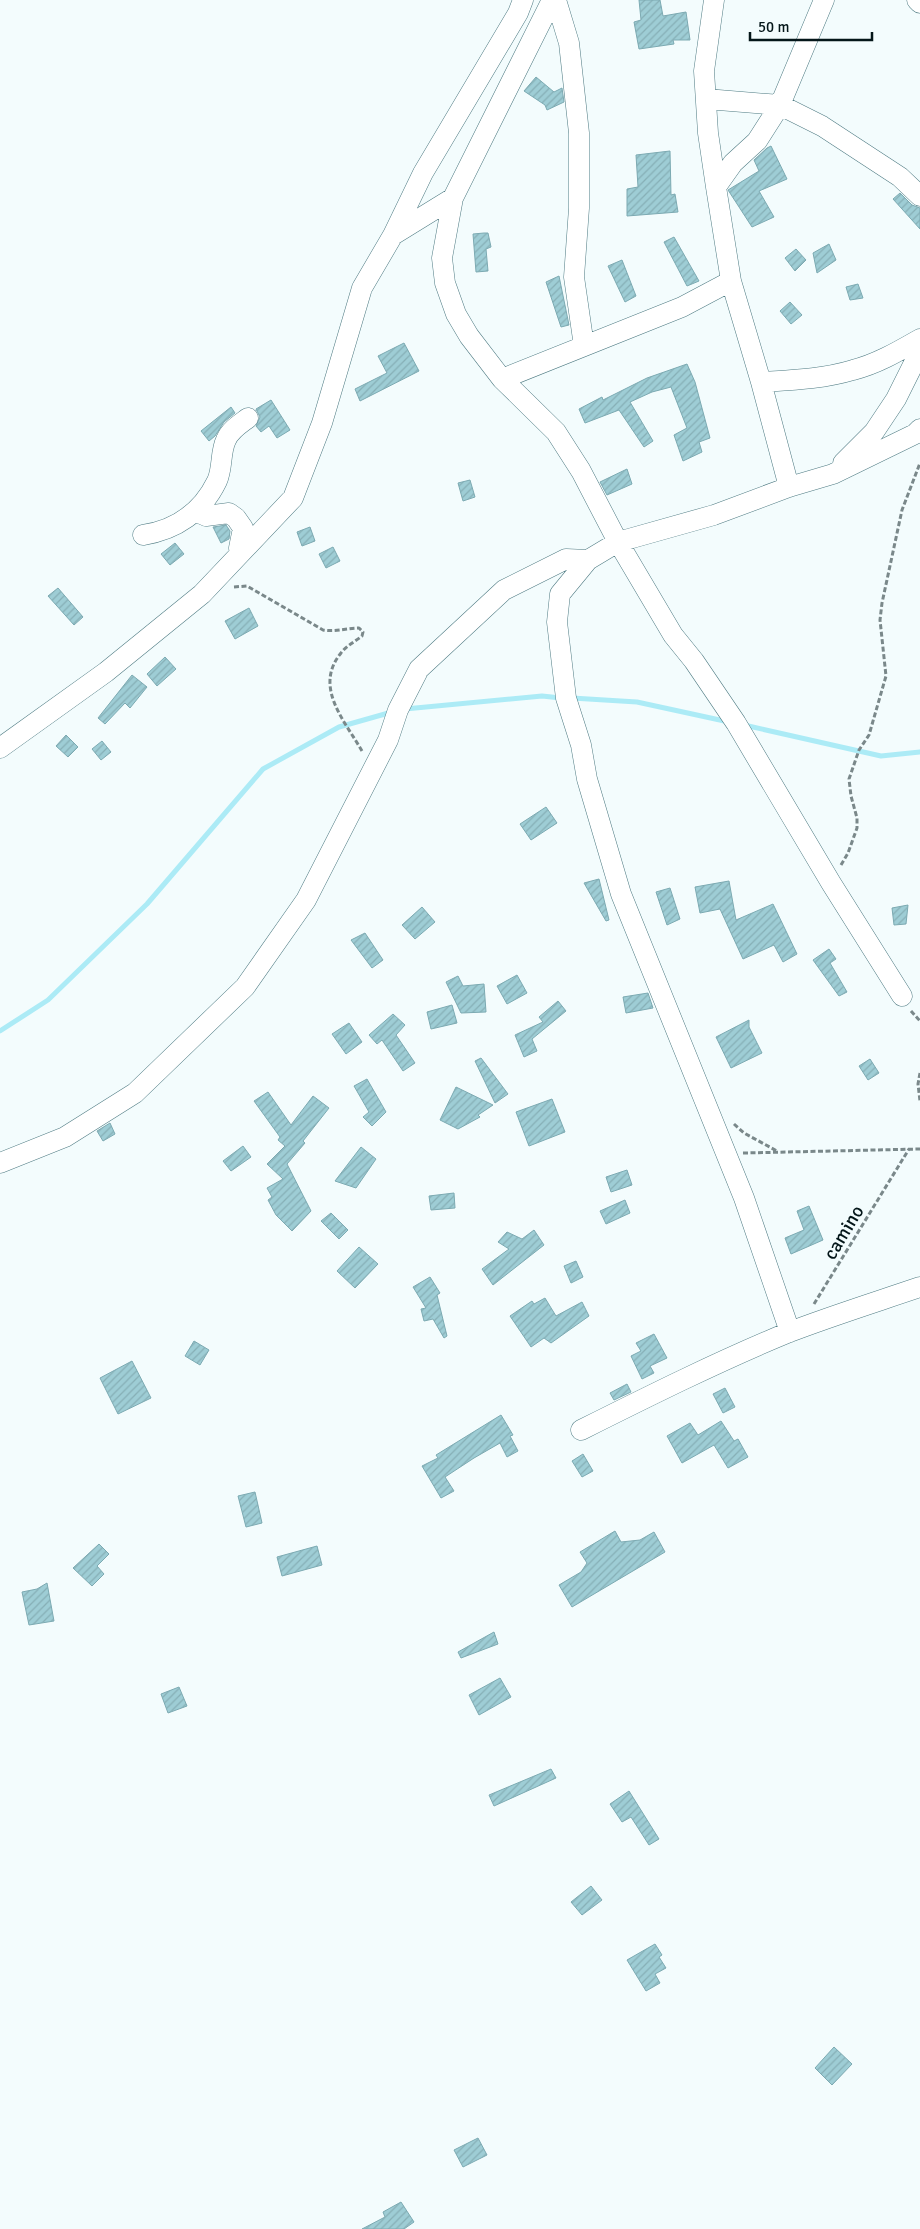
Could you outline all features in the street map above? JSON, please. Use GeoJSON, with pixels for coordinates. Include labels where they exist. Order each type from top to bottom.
{"type":"FeatureCollection","features":[{"type":"Feature","properties":{"kind":"street"},"geometry":{"type":"LineString","coordinates":[[0,748],[106,672],[202,594],[293,498],[322,423],[362,288],[392,235],[423,173],[518,13],[523,0]]}},
{"type":"Feature","properties":{"kind":"street"},"geometry":{"type":"LineString","coordinates":[[554,0],[454,198],[442,258],[445,283],[456,314],[469,336],[502,379],[556,432],[581,471],[618,542],[672,635],[694,661],[736,723],[831,883],[902,996]]}},
{"type":"Feature","properties":{"kind":"street"},"geometry":{"type":"LineString","coordinates":[[554,0],[569,43],[579,133],[579,208],[574,277],[584,346]]}},
{"type":"Feature","properties":{"kind":"street"},"geometry":{"type":"LineString","coordinates":[[714,0],[704,70],[716,187],[731,281],[761,382],[789,487]]}},
{"type":"Feature","properties":{"kind":"street"},"geometry":{"type":"LineString","coordinates":[[716,187],[733,163],[757,141],[780,105],[824,0]]}},
{"type":"Feature","properties":{"kind":"street"},"geometry":{"type":"LineString","coordinates":[[917,0],[920,3]]}},
{"type":"Feature","properties":{"kind":"street"},"geometry":{"type":"LineString","coordinates":[[706,100],[780,105],[822,126],[900,176],[920,196]]}},
{"type":"Feature","properties":{"kind":"street"},"geometry":{"type":"LineString","coordinates":[[392,235],[454,198]]}},
{"type":"Feature","properties":{"kind":"street"},"geometry":{"type":"LineString","coordinates":[[502,379],[682,307],[731,281]]}},
{"type":"Feature","properties":{"kind":"street"},"geometry":{"type":"LineString","coordinates":[[761,382],[813,379],[855,370],[894,354],[920,339]]}},
{"type":"Feature","properties":{"kind":"street"},"geometry":{"type":"LineString","coordinates":[[833,474],[874,432],[896,399],[920,352]]}},
{"type":"Feature","properties":{"kind":"street"},"geometry":{"type":"LineString","coordinates":[[143,535],[156,533],[180,524],[197,512],[218,480],[225,440],[231,431],[248,418]]}},
{"type":"Feature","properties":{"kind":"street"},"geometry":{"type":"LineString","coordinates":[[795,1330],[744,1198],[621,894],[566,698],[557,622],[560,594],[588,560],[618,542],[714,515],[789,487],[833,474],[920,430]]}},
{"type":"Feature","properties":{"kind":"street"},"geometry":{"type":"LineString","coordinates":[[197,512],[206,516],[229,513],[236,518],[243,528],[239,548],[240,554]]}},
{"type":"Feature","properties":{"kind":"street"},"geometry":{"type":"LineString","coordinates":[[0,1163],[65,1137],[135,1093],[245,987],[306,900],[388,740],[398,710],[419,669],[504,590],[566,560],[588,560]]}},
{"type":"Feature","properties":{"kind":"street"},"geometry":{"type":"LineString","coordinates":[[581,1430],[655,1392],[795,1330],[920,1287]]}},
{"type":"Feature","properties":{"kind":"path"},"geometry":{"type":"LineString","coordinates":[[831,883],[848,853],[857,828],[850,779],[859,750],[869,735],[882,695],[886,676],[880,620],[882,604],[902,510],[920,463]]}},
{"type":"Feature","properties":{"kind":"path"},"geometry":{"type":"LineString","coordinates":[[232,587],[247,586],[323,630],[334,631],[359,628],[362,636],[341,653],[334,667],[329,685],[331,700],[373,769]]}},
{"type":"Feature","properties":{"kind":"path"},"geometry":{"type":"LineString","coordinates":[[920,1073],[918,1084],[920,1101]]}},
{"type":"Feature","properties":{"kind":"path"},"geometry":{"type":"LineString","coordinates":[[731,1122],[744,1133],[778,1152]]}},
{"type":"Feature","properties":{"kind":"path","name":"camino"},"geometry":{"type":"LineString","coordinates":[[795,1330],[909,1149]]}},
{"type":"Feature","properties":{"kind":"path"},"geometry":{"type":"LineString","coordinates":[[725,1153],[920,1149]]}},
{"type":"Feature","properties":{"kind":"building"},"geometry":{"type":"Polygon","coordinates":[[[639,0],[660,0],[663,16],[686,12],[690,40],[673,40],[674,44],[639,49],[634,22],[641,20],[639,0]]]}},
{"type":"Feature","properties":{"kind":"building"},"geometry":{"type":"Polygon","coordinates":[[[536,77],[554,92],[562,88],[564,102],[547,110],[545,105],[524,91],[536,77]]]}},
{"type":"Feature","properties":{"kind":"building"},"geometry":{"type":"Polygon","coordinates":[[[771,146],[787,179],[759,191],[774,217],[752,227],[728,190],[759,171],[754,160],[771,146]]]}},
{"type":"Feature","properties":{"kind":"building"},"geometry":{"type":"Polygon","coordinates":[[[670,151],[671,195],[675,194],[678,212],[627,216],[627,189],[638,187],[636,155],[670,151]]]}},
{"type":"Feature","properties":{"kind":"building"},"geometry":{"type":"Polygon","coordinates":[[[900,193],[912,205],[920,208],[920,229],[893,199],[900,193]]]}},
{"type":"Feature","properties":{"kind":"building"},"geometry":{"type":"Polygon","coordinates":[[[488,233],[491,247],[486,249],[488,271],[476,272],[473,234],[488,233]]]}},
{"type":"Feature","properties":{"kind":"building"},"geometry":{"type":"Polygon","coordinates":[[[674,237],[699,281],[687,286],[664,242],[674,237]]]}},
{"type":"Feature","properties":{"kind":"building"},"geometry":{"type":"Polygon","coordinates":[[[829,244],[836,260],[817,273],[813,253],[829,244]]]}},
{"type":"Feature","properties":{"kind":"building"},"geometry":{"type":"Polygon","coordinates":[[[796,249],[806,260],[795,271],[785,258],[796,249]]]}},
{"type":"Feature","properties":{"kind":"building"},"geometry":{"type":"Polygon","coordinates":[[[622,260],[636,296],[625,302],[608,266],[622,260]]]}},
{"type":"Feature","properties":{"kind":"building"},"geometry":{"type":"Polygon","coordinates":[[[559,276],[569,325],[561,327],[546,282],[559,276]]]}},
{"type":"Feature","properties":{"kind":"building"},"geometry":{"type":"Polygon","coordinates":[[[858,284],[863,298],[850,300],[846,287],[858,284]]]}},
{"type":"Feature","properties":{"kind":"building"},"geometry":{"type":"Polygon","coordinates":[[[790,302],[802,315],[791,324],[780,311],[790,302]]]}},
{"type":"Feature","properties":{"kind":"building"},"geometry":{"type":"Polygon","coordinates":[[[404,343],[419,371],[360,401],[355,389],[387,373],[378,356],[404,343]]]}},
{"type":"Feature","properties":{"kind":"building"},"geometry":{"type":"Polygon","coordinates":[[[687,364],[695,382],[710,438],[699,442],[702,452],[683,461],[674,435],[687,428],[671,387],[652,392],[630,402],[653,441],[644,447],[619,410],[585,423],[579,409],[602,397],[603,400],[647,378],[687,364]]]}},
{"type":"Feature","properties":{"kind":"building"},"geometry":{"type":"Polygon","coordinates":[[[271,400],[290,430],[277,438],[269,426],[261,432],[256,426],[260,417],[256,409],[271,400]]]}},
{"type":"Feature","properties":{"kind":"building"},"geometry":{"type":"Polygon","coordinates":[[[231,407],[235,413],[224,422],[215,436],[209,441],[201,431],[231,407]]]}},
{"type":"Feature","properties":{"kind":"building"},"geometry":{"type":"Polygon","coordinates":[[[627,469],[632,484],[607,495],[600,482],[627,469]]]}},
{"type":"Feature","properties":{"kind":"building"},"geometry":{"type":"Polygon","coordinates":[[[470,480],[475,497],[463,501],[458,483],[470,480]]]}},
{"type":"Feature","properties":{"kind":"building"},"geometry":{"type":"Polygon","coordinates":[[[226,525],[230,531],[229,539],[221,543],[213,527],[226,525]]]}},
{"type":"Feature","properties":{"kind":"building"},"geometry":{"type":"Polygon","coordinates":[[[310,527],[315,541],[302,546],[297,532],[310,527]]]}},
{"type":"Feature","properties":{"kind":"building"},"geometry":{"type":"Polygon","coordinates":[[[175,543],[184,554],[170,565],[161,554],[175,543]]]}},
{"type":"Feature","properties":{"kind":"building"},"geometry":{"type":"Polygon","coordinates":[[[333,547],[340,561],[326,568],[319,554],[333,547]]]}},
{"type":"Feature","properties":{"kind":"building"},"geometry":{"type":"Polygon","coordinates":[[[58,588],[83,617],[74,625],[48,596],[58,588]]]}},
{"type":"Feature","properties":{"kind":"building"},"geometry":{"type":"Polygon","coordinates":[[[249,608],[258,626],[235,639],[225,621],[249,608]]]}},
{"type":"Feature","properties":{"kind":"building"},"geometry":{"type":"Polygon","coordinates":[[[165,657],[176,669],[157,686],[147,674],[165,657]]]}},
{"type":"Feature","properties":{"kind":"building"},"geometry":{"type":"Polygon","coordinates":[[[132,675],[147,687],[130,708],[125,703],[105,724],[98,718],[132,675]]]}},
{"type":"Feature","properties":{"kind":"building"},"geometry":{"type":"Polygon","coordinates":[[[66,735],[78,747],[68,757],[56,746],[66,735]]]}},
{"type":"Feature","properties":{"kind":"building"},"geometry":{"type":"Polygon","coordinates":[[[102,741],[111,752],[101,760],[92,749],[102,741]]]}},
{"type":"Feature","properties":{"kind":"building"},"geometry":{"type":"Polygon","coordinates":[[[546,807],[557,823],[531,840],[520,824],[546,807]]]}},
{"type":"Feature","properties":{"kind":"building"},"geometry":{"type":"Polygon","coordinates":[[[599,879],[609,920],[606,921],[584,883],[599,879]]]}},
{"type":"Feature","properties":{"kind":"building"},"geometry":{"type":"Polygon","coordinates":[[[729,881],[736,920],[773,904],[797,954],[783,962],[774,945],[743,959],[720,909],[700,913],[695,887],[729,881]]]}},
{"type":"Feature","properties":{"kind":"building"},"geometry":{"type":"Polygon","coordinates":[[[670,888],[680,919],[667,925],[656,892],[670,888]]]}},
{"type":"Feature","properties":{"kind":"building"},"geometry":{"type":"Polygon","coordinates":[[[908,905],[906,924],[894,925],[892,908],[908,905]]]}},
{"type":"Feature","properties":{"kind":"building"},"geometry":{"type":"Polygon","coordinates":[[[422,907],[435,922],[415,939],[402,925],[422,907]]]}},
{"type":"Feature","properties":{"kind":"building"},"geometry":{"type":"Polygon","coordinates":[[[365,933],[383,960],[372,968],[351,940],[365,933]]]}},
{"type":"Feature","properties":{"kind":"building"},"geometry":{"type":"Polygon","coordinates":[[[829,949],[836,959],[830,963],[847,992],[839,996],[813,960],[829,949]]]}},
{"type":"Feature","properties":{"kind":"building"},"geometry":{"type":"Polygon","coordinates":[[[517,975],[527,993],[507,1004],[497,986],[517,975]]]}},
{"type":"Feature","properties":{"kind":"building"},"geometry":{"type":"Polygon","coordinates":[[[458,976],[463,986],[484,984],[486,1012],[461,1013],[446,982],[458,976]]]}},
{"type":"Feature","properties":{"kind":"building"},"geometry":{"type":"Polygon","coordinates":[[[648,993],[653,1008],[626,1013],[623,997],[648,993]]]}},
{"type":"Feature","properties":{"kind":"building"},"geometry":{"type":"Polygon","coordinates":[[[558,1001],[566,1011],[532,1039],[537,1051],[524,1057],[515,1035],[543,1022],[539,1017],[558,1001]]]}},
{"type":"Feature","properties":{"kind":"building"},"geometry":{"type":"Polygon","coordinates":[[[452,1005],[457,1023],[431,1029],[427,1012],[452,1005]]]}},
{"type":"Feature","properties":{"kind":"building"},"geometry":{"type":"Polygon","coordinates":[[[393,1014],[405,1025],[396,1035],[415,1063],[403,1071],[382,1040],[377,1044],[369,1035],[393,1014]]]}},
{"type":"Feature","properties":{"kind":"building"},"geometry":{"type":"Polygon","coordinates":[[[749,1020],[749,1027],[762,1053],[731,1068],[716,1037],[749,1020]]]}},
{"type":"Feature","properties":{"kind":"building"},"geometry":{"type":"Polygon","coordinates":[[[349,1023],[362,1042],[346,1054],[332,1034],[349,1023]]]}},
{"type":"Feature","properties":{"kind":"building"},"geometry":{"type":"Polygon","coordinates":[[[481,1058],[508,1094],[495,1103],[475,1061],[481,1058]]]}},
{"type":"Feature","properties":{"kind":"building"},"geometry":{"type":"Polygon","coordinates":[[[870,1059],[879,1073],[868,1080],[859,1066],[870,1059]]]}},
{"type":"Feature","properties":{"kind":"building"},"geometry":{"type":"Polygon","coordinates":[[[367,1079],[386,1112],[372,1126],[363,1117],[369,1112],[354,1086],[367,1079]]]}},
{"type":"Feature","properties":{"kind":"building"},"geometry":{"type":"Polygon","coordinates":[[[456,1087],[493,1105],[478,1115],[480,1117],[458,1129],[440,1120],[456,1087]]]}},
{"type":"Feature","properties":{"kind":"building"},"geometry":{"type":"Polygon","coordinates":[[[268,1092],[291,1125],[313,1096],[329,1108],[303,1141],[305,1143],[287,1164],[311,1211],[292,1231],[276,1215],[268,1200],[272,1197],[267,1188],[283,1179],[267,1164],[285,1146],[278,1140],[280,1137],[254,1101],[268,1092]]]}},
{"type":"Feature","properties":{"kind":"building"},"geometry":{"type":"Polygon","coordinates":[[[552,1099],[565,1132],[529,1146],[516,1112],[552,1099]]]}},
{"type":"Feature","properties":{"kind":"building"},"geometry":{"type":"Polygon","coordinates":[[[110,1123],[115,1134],[103,1141],[97,1131],[110,1123]]]}},
{"type":"Feature","properties":{"kind":"building"},"geometry":{"type":"Polygon","coordinates":[[[243,1146],[251,1157],[231,1171],[223,1161],[243,1146]]]}},
{"type":"Feature","properties":{"kind":"building"},"geometry":{"type":"Polygon","coordinates":[[[361,1147],[376,1159],[356,1188],[335,1181],[361,1147]]]}},
{"type":"Feature","properties":{"kind":"building"},"geometry":{"type":"Polygon","coordinates":[[[627,1170],[632,1185],[611,1192],[606,1177],[627,1170]]]}},
{"type":"Feature","properties":{"kind":"building"},"geometry":{"type":"Polygon","coordinates":[[[454,1193],[455,1208],[431,1210],[429,1196],[454,1193]]]}},
{"type":"Feature","properties":{"kind":"building"},"geometry":{"type":"Polygon","coordinates":[[[625,1200],[630,1213],[606,1224],[600,1211],[625,1200]]]}},
{"type":"Feature","properties":{"kind":"building"},"geometry":{"type":"Polygon","coordinates":[[[809,1206],[823,1240],[791,1254],[785,1238],[804,1230],[797,1211],[809,1206]]]}},
{"type":"Feature","properties":{"kind":"building"},"geometry":{"type":"Polygon","coordinates":[[[331,1213],[348,1230],[339,1239],[321,1221],[331,1213]]]}},
{"type":"Feature","properties":{"kind":"building"},"geometry":{"type":"Polygon","coordinates":[[[534,1230],[544,1245],[493,1285],[482,1269],[509,1249],[498,1242],[507,1232],[522,1239],[534,1230]]]}},
{"type":"Feature","properties":{"kind":"building"},"geometry":{"type":"Polygon","coordinates":[[[359,1247],[378,1264],[355,1288],[337,1271],[359,1247]]]}},
{"type":"Feature","properties":{"kind":"building"},"geometry":{"type":"Polygon","coordinates":[[[576,1261],[583,1277],[571,1283],[564,1266],[576,1261]]]}},
{"type":"Feature","properties":{"kind":"building"},"geometry":{"type":"Polygon","coordinates":[[[430,1277],[440,1293],[437,1295],[447,1336],[444,1338],[433,1319],[424,1321],[421,1309],[426,1308],[413,1287],[430,1277]]]}},
{"type":"Feature","properties":{"kind":"building"},"geometry":{"type":"Polygon","coordinates":[[[545,1298],[556,1316],[582,1302],[589,1316],[551,1343],[544,1338],[531,1347],[510,1316],[532,1301],[534,1304],[545,1298]]]}},
{"type":"Feature","properties":{"kind":"building"},"geometry":{"type":"Polygon","coordinates":[[[654,1334],[667,1358],[650,1366],[654,1373],[642,1379],[631,1356],[641,1351],[636,1343],[654,1334]]]}},
{"type":"Feature","properties":{"kind":"building"},"geometry":{"type":"Polygon","coordinates":[[[194,1341],[209,1350],[200,1365],[185,1356],[194,1341]]]}},
{"type":"Feature","properties":{"kind":"building"},"geometry":{"type":"Polygon","coordinates":[[[132,1361],[151,1398],[118,1414],[100,1378],[132,1361]]]}},
{"type":"Feature","properties":{"kind":"building"},"geometry":{"type":"Polygon","coordinates":[[[627,1384],[631,1392],[614,1400],[610,1393],[627,1384]]]}},
{"type":"Feature","properties":{"kind":"building"},"geometry":{"type":"Polygon","coordinates":[[[725,1388],[735,1407],[723,1413],[713,1394],[725,1388]]]}},
{"type":"Feature","properties":{"kind":"building"},"geometry":{"type":"Polygon","coordinates":[[[501,1415],[513,1435],[510,1436],[518,1451],[507,1457],[500,1443],[474,1458],[445,1477],[454,1491],[441,1498],[422,1466],[438,1458],[436,1455],[501,1415]]]}},
{"type":"Feature","properties":{"kind":"building"},"geometry":{"type":"Polygon","coordinates":[[[721,1421],[734,1441],[738,1439],[748,1457],[728,1468],[714,1445],[682,1463],[667,1436],[690,1423],[698,1435],[721,1421]]]}},
{"type":"Feature","properties":{"kind":"building"},"geometry":{"type":"Polygon","coordinates":[[[583,1454],[593,1471],[582,1477],[572,1461],[583,1454]]]}},
{"type":"Feature","properties":{"kind":"building"},"geometry":{"type":"Polygon","coordinates":[[[255,1492],[262,1523],[246,1527],[238,1496],[255,1492]]]}},
{"type":"Feature","properties":{"kind":"building"},"geometry":{"type":"Polygon","coordinates":[[[615,1531],[621,1542],[640,1540],[654,1532],[665,1552],[572,1607],[559,1585],[581,1572],[587,1563],[580,1552],[615,1531]]]}},
{"type":"Feature","properties":{"kind":"building"},"geometry":{"type":"Polygon","coordinates":[[[99,1544],[109,1554],[97,1566],[104,1574],[92,1586],[73,1568],[99,1544]]]}},
{"type":"Feature","properties":{"kind":"building"},"geometry":{"type":"Polygon","coordinates":[[[317,1546],[322,1565],[282,1576],[277,1557],[317,1546]]]}},
{"type":"Feature","properties":{"kind":"building"},"geometry":{"type":"Polygon","coordinates":[[[47,1583],[54,1621],[29,1625],[22,1592],[37,1589],[47,1583]]]}},
{"type":"Feature","properties":{"kind":"building"},"geometry":{"type":"Polygon","coordinates":[[[494,1632],[498,1644],[461,1658],[458,1652],[494,1632]]]}},
{"type":"Feature","properties":{"kind":"building"},"geometry":{"type":"Polygon","coordinates":[[[500,1678],[511,1697],[479,1715],[469,1695],[500,1678]]]}},
{"type":"Feature","properties":{"kind":"building"},"geometry":{"type":"Polygon","coordinates":[[[179,1687],[187,1706],[168,1713],[161,1694],[179,1687]]]}},
{"type":"Feature","properties":{"kind":"building"},"geometry":{"type":"Polygon","coordinates":[[[551,1769],[556,1778],[494,1806],[489,1795],[551,1769]]]}},
{"type":"Feature","properties":{"kind":"building"},"geometry":{"type":"Polygon","coordinates":[[[629,1791],[659,1839],[649,1845],[631,1817],[622,1822],[610,1804],[629,1791]]]}},
{"type":"Feature","properties":{"kind":"building"},"geometry":{"type":"Polygon","coordinates":[[[591,1886],[602,1900],[582,1915],[571,1902],[591,1886]]]}},
{"type":"Feature","properties":{"kind":"building"},"geometry":{"type":"Polygon","coordinates":[[[655,1944],[662,1955],[659,1957],[666,1968],[655,1974],[660,1983],[646,1991],[627,1960],[655,1944]]]}},
{"type":"Feature","properties":{"kind":"building"},"geometry":{"type":"Polygon","coordinates":[[[834,2047],[852,2064],[832,2085],[815,2068],[834,2047]]]}},
{"type":"Feature","properties":{"kind":"building"},"geometry":{"type":"Polygon","coordinates":[[[478,2138],[487,2155],[463,2167],[454,2150],[478,2138]]]}},
{"type":"Feature","properties":{"kind":"building"},"geometry":{"type":"Polygon","coordinates":[[[401,2202],[414,2222],[404,2229],[362,2229],[385,2217],[383,2212],[401,2202]]]}},
{"type":"Feature","properties":{"kind":"waterway"},"geometry":{"type":"LineString","coordinates":[[405,709],[542,696],[561,698]]}},
{"type":"Feature","properties":{"kind":"waterway"},"geometry":{"type":"LineString","coordinates":[[572,698],[637,702],[729,722]]}},
{"type":"Feature","properties":{"kind":"waterway"},"geometry":{"type":"LineString","coordinates":[[0,1031],[48,1000],[147,904],[263,769],[339,727],[392,712]]}},
{"type":"Feature","properties":{"kind":"waterway"},"geometry":{"type":"LineString","coordinates":[[744,725],[881,756],[920,752]]}}]}
